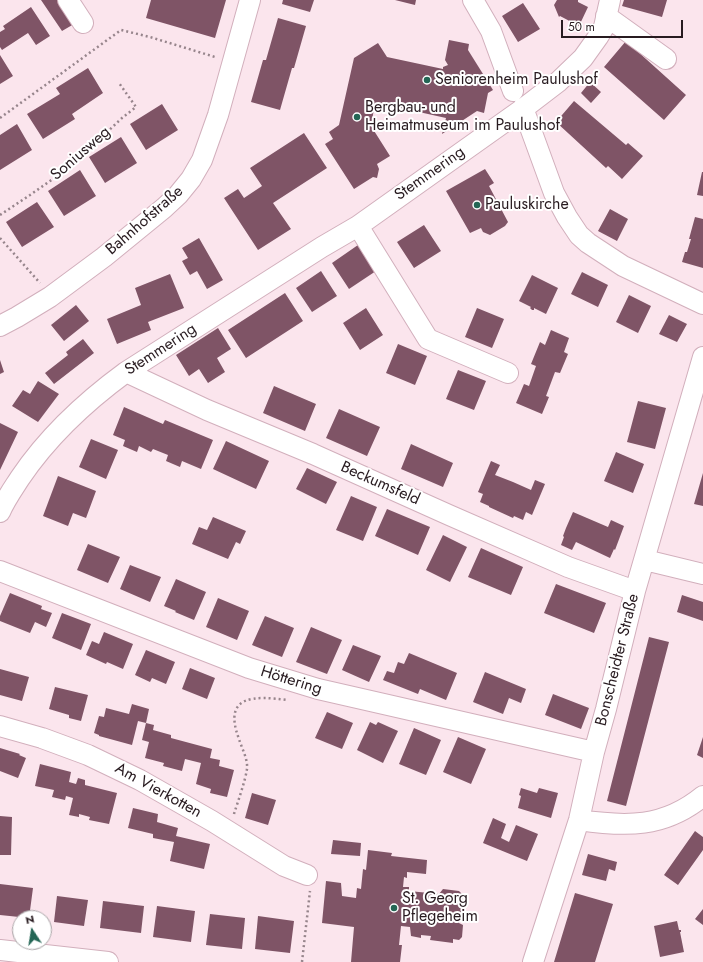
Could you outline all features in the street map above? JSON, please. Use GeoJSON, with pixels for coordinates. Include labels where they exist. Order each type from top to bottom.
{"type":"FeatureCollection","features":[{"type":"Feature","properties":{"kind":"street"},"geometry":{"type":"LineString","coordinates":[[68,0],[83,23]]}},
{"type":"Feature","properties":{"kind":"street","name":"Bahnhofstraße"},"geometry":{"type":"LineString","coordinates":[[0,326],[17,318],[50,297],[104,257],[164,208],[178,195],[191,179],[202,160],[218,115],[250,0]]}},
{"type":"Feature","properties":{"kind":"street"},"geometry":{"type":"LineString","coordinates":[[473,0],[491,32],[513,91]]}},
{"type":"Feature","properties":{"kind":"street"},"geometry":{"type":"LineString","coordinates":[[608,8],[666,59]]}},
{"type":"Feature","properties":{"kind":"street","name":"Stemmering"},"geometry":{"type":"LineString","coordinates":[[0,512],[34,457],[57,431],[104,388],[126,372],[322,247],[358,226],[558,82],[583,58],[598,37],[604,27],[608,8]]}},
{"type":"Feature","properties":{"kind":"street"},"geometry":{"type":"LineString","coordinates":[[523,108],[554,193],[579,235],[588,243],[623,266],[703,304]]}},
{"type":"Feature","properties":{"kind":"street"},"geometry":{"type":"LineString","coordinates":[[358,226],[428,339],[508,373]]}},
{"type":"Feature","properties":{"kind":"street","name":"Bonscheidter Straße"},"geometry":{"type":"LineString","coordinates":[[533,962],[579,820],[594,752],[636,592],[703,357]]}},
{"type":"Feature","properties":{"kind":"street","name":"Beckumsfeld"},"geometry":{"type":"LineString","coordinates":[[126,372],[207,410],[313,454],[554,561],[636,592]]}},
{"type":"Feature","properties":{"kind":"street"},"geometry":{"type":"LineString","coordinates":[[645,560],[703,574]]}},
{"type":"Feature","properties":{"kind":"street","name":"Höttering"},"geometry":{"type":"LineString","coordinates":[[0,571],[249,668],[318,689],[594,752]]}},
{"type":"Feature","properties":{"kind":"street","name":"Am Vierkotten"},"geometry":{"type":"LineString","coordinates":[[0,726],[42,738],[88,755],[140,780],[212,821],[284,866],[307,875]]}},
{"type":"Feature","properties":{"kind":"street"},"geometry":{"type":"LineString","coordinates":[[579,820],[609,825],[635,825],[655,821],[688,806],[703,796]]}},
{"type":"Feature","properties":{"kind":"street"},"geometry":{"type":"LineString","coordinates":[[0,950],[36,960],[108,962]]}},
{"type":"Feature","properties":{"kind":"path"},"geometry":{"type":"LineString","coordinates":[[0,118],[121,30],[233,62]]}},
{"type":"Feature","properties":{"kind":"path","name":"Soniusweg"},"geometry":{"type":"LineString","coordinates":[[0,215],[70,166],[136,107],[119,83]]}},
{"type":"Feature","properties":{"kind":"path"},"geometry":{"type":"LineString","coordinates":[[0,238],[39,282],[50,297]]}},
{"type":"Feature","properties":{"kind":"path"},"geometry":{"type":"LineString","coordinates":[[233,816],[247,769],[244,753],[234,723],[235,712],[239,705],[244,702],[260,698],[295,701]]}},
{"type":"Feature","properties":{"kind":"path"},"geometry":{"type":"LineString","coordinates":[[302,962],[310,894],[307,875]]}},
{"type":"Feature","properties":{"kind":"building"},"geometry":{"type":"Polygon","coordinates":[[[41,0],[58,0],[74,24],[62,31],[41,0]]]}},
{"type":"Feature","properties":{"kind":"building"},"geometry":{"type":"Polygon","coordinates":[[[151,0],[226,0],[215,38],[146,18],[151,0]]]}},
{"type":"Feature","properties":{"kind":"building"},"geometry":{"type":"Polygon","coordinates":[[[283,0],[314,0],[310,12],[282,4],[283,0]]]}},
{"type":"Feature","properties":{"kind":"building"},"geometry":{"type":"Polygon","coordinates":[[[395,0],[416,0],[415,5],[395,0]]]}},
{"type":"Feature","properties":{"kind":"building"},"geometry":{"type":"Polygon","coordinates":[[[557,0],[578,0],[578,2],[588,7],[579,26],[560,16],[559,17],[554,5],[557,0]]]}},
{"type":"Feature","properties":{"kind":"building"},"geometry":{"type":"Polygon","coordinates":[[[624,0],[667,0],[662,17],[622,6],[624,0]]]}},
{"type":"Feature","properties":{"kind":"building"},"geometry":{"type":"Polygon","coordinates":[[[523,3],[540,29],[518,42],[502,16],[523,3]]]}},
{"type":"Feature","properties":{"kind":"building"},"geometry":{"type":"Polygon","coordinates":[[[31,7],[50,36],[36,45],[28,33],[2,50],[0,47],[0,32],[5,29],[3,26],[31,7]]]}},
{"type":"Feature","properties":{"kind":"building"},"geometry":{"type":"Polygon","coordinates":[[[278,18],[306,26],[280,110],[251,102],[263,60],[266,60],[278,18]]]}},
{"type":"Feature","properties":{"kind":"building","name":"Seniorenheim Paulushof"},"geometry":{"type":"Polygon","coordinates":[[[449,40],[469,44],[468,50],[493,90],[488,93],[484,113],[477,111],[442,134],[446,118],[383,104],[374,109],[371,126],[390,156],[377,164],[379,169],[377,178],[373,177],[354,189],[325,144],[333,139],[329,132],[339,125],[354,58],[378,43],[387,57],[443,69],[443,67],[448,65],[445,60],[449,40]]]}},
{"type":"Feature","properties":{"kind":"building"},"geometry":{"type":"Polygon","coordinates":[[[626,41],[686,95],[664,120],[604,67],[626,41]]]}},
{"type":"Feature","properties":{"kind":"building"},"geometry":{"type":"Polygon","coordinates":[[[0,55],[13,76],[0,84],[0,55]]]}},
{"type":"Feature","properties":{"kind":"building"},"geometry":{"type":"Polygon","coordinates":[[[88,68],[103,93],[72,114],[75,119],[43,139],[27,114],[60,94],[56,88],[88,68]]]}},
{"type":"Feature","properties":{"kind":"building"},"geometry":{"type":"Polygon","coordinates":[[[590,82],[601,92],[591,103],[581,93],[590,82]]]}},
{"type":"Feature","properties":{"kind":"building"},"geometry":{"type":"Polygon","coordinates":[[[574,101],[626,145],[628,143],[643,156],[622,179],[608,166],[606,168],[556,122],[574,101]]]}},
{"type":"Feature","properties":{"kind":"building"},"geometry":{"type":"Polygon","coordinates":[[[162,104],[178,130],[146,150],[130,124],[162,104]]]}},
{"type":"Feature","properties":{"kind":"building"},"geometry":{"type":"Polygon","coordinates":[[[17,124],[32,150],[0,170],[0,135],[17,124]]]}},
{"type":"Feature","properties":{"kind":"building"},"geometry":{"type":"Polygon","coordinates":[[[304,133],[327,168],[273,203],[291,229],[258,250],[224,198],[238,189],[244,198],[262,186],[250,168],[304,133]]]}},
{"type":"Feature","properties":{"kind":"building"},"geometry":{"type":"Polygon","coordinates":[[[121,137],[137,163],[105,183],[89,157],[121,137]]]}},
{"type":"Feature","properties":{"kind":"building","name":"Pauluskirche"},"geometry":{"type":"Polygon","coordinates":[[[485,169],[494,183],[489,186],[508,222],[505,226],[490,235],[483,232],[481,228],[470,233],[446,191],[485,169]]]}},
{"type":"Feature","properties":{"kind":"building"},"geometry":{"type":"Polygon","coordinates":[[[80,170],[96,196],[64,216],[48,191],[80,170]]]}},
{"type":"Feature","properties":{"kind":"building"},"geometry":{"type":"Polygon","coordinates":[[[703,172],[703,196],[697,195],[703,172]]]}},
{"type":"Feature","properties":{"kind":"building"},"geometry":{"type":"Polygon","coordinates":[[[37,202],[54,227],[22,247],[6,222],[37,202]]]}},
{"type":"Feature","properties":{"kind":"building"},"geometry":{"type":"Polygon","coordinates":[[[610,209],[628,219],[617,241],[598,231],[610,209]]]}},
{"type":"Feature","properties":{"kind":"building"},"geometry":{"type":"Polygon","coordinates":[[[695,217],[703,219],[703,268],[682,262],[691,239],[689,239],[695,217]]]}},
{"type":"Feature","properties":{"kind":"building"},"geometry":{"type":"Polygon","coordinates":[[[424,225],[441,251],[414,268],[397,242],[424,225]]]}},
{"type":"Feature","properties":{"kind":"building"},"geometry":{"type":"Polygon","coordinates":[[[199,238],[223,280],[207,289],[197,271],[190,275],[182,261],[188,258],[182,248],[199,238]]]}},
{"type":"Feature","properties":{"kind":"building"},"geometry":{"type":"Polygon","coordinates":[[[358,245],[376,271],[349,289],[332,263],[358,245]]]}},
{"type":"Feature","properties":{"kind":"building"},"geometry":{"type":"Polygon","coordinates":[[[321,271],[337,296],[312,312],[296,288],[321,271]]]}},
{"type":"Feature","properties":{"kind":"building"},"geometry":{"type":"Polygon","coordinates":[[[582,272],[608,285],[598,307],[571,294],[582,272]]]}},
{"type":"Feature","properties":{"kind":"building"},"geometry":{"type":"Polygon","coordinates":[[[170,274],[184,308],[148,322],[151,330],[117,344],[107,319],[141,305],[135,288],[170,274]]]}},
{"type":"Feature","properties":{"kind":"building"},"geometry":{"type":"Polygon","coordinates":[[[532,275],[558,288],[546,314],[534,308],[534,310],[532,310],[530,308],[531,307],[519,301],[532,275]]]}},
{"type":"Feature","properties":{"kind":"building"},"geometry":{"type":"Polygon","coordinates":[[[285,293],[303,321],[246,358],[228,330],[285,293]]]}},
{"type":"Feature","properties":{"kind":"building"},"geometry":{"type":"Polygon","coordinates":[[[629,295],[651,306],[638,333],[616,322],[629,295]]]}},
{"type":"Feature","properties":{"kind":"building"},"geometry":{"type":"Polygon","coordinates":[[[76,305],[89,321],[64,341],[51,325],[76,305]]]}},
{"type":"Feature","properties":{"kind":"building"},"geometry":{"type":"Polygon","coordinates":[[[366,308],[383,335],[360,350],[343,323],[366,308]]]}},
{"type":"Feature","properties":{"kind":"building"},"geometry":{"type":"Polygon","coordinates":[[[477,308],[504,319],[492,348],[465,337],[477,308]]]}},
{"type":"Feature","properties":{"kind":"building"},"geometry":{"type":"Polygon","coordinates":[[[669,315],[687,324],[677,342],[659,334],[669,315]]]}},
{"type":"Feature","properties":{"kind":"building"},"geometry":{"type":"Polygon","coordinates":[[[218,328],[231,349],[217,358],[225,372],[208,383],[199,369],[189,376],[176,355],[218,328]]]}},
{"type":"Feature","properties":{"kind":"building"},"geometry":{"type":"Polygon","coordinates":[[[551,330],[569,338],[564,352],[568,354],[560,373],[555,372],[546,396],[549,397],[542,414],[516,403],[524,384],[529,386],[536,366],[531,364],[540,342],[545,345],[551,330]]]}},
{"type":"Feature","properties":{"kind":"building"},"geometry":{"type":"Polygon","coordinates":[[[83,339],[94,353],[54,384],[45,373],[68,355],[66,352],[83,339]]]}},
{"type":"Feature","properties":{"kind":"building"},"geometry":{"type":"Polygon","coordinates":[[[398,344],[427,356],[415,385],[386,373],[398,344]]]}},
{"type":"Feature","properties":{"kind":"building"},"geometry":{"type":"Polygon","coordinates":[[[0,360],[4,372],[0,374],[0,360]]]}},
{"type":"Feature","properties":{"kind":"building"},"geometry":{"type":"Polygon","coordinates":[[[458,370],[486,381],[474,410],[446,399],[458,370]]]}},
{"type":"Feature","properties":{"kind":"building"},"geometry":{"type":"Polygon","coordinates":[[[38,381],[59,394],[38,422],[12,406],[23,390],[30,394],[38,381]]]}},
{"type":"Feature","properties":{"kind":"building"},"geometry":{"type":"Polygon","coordinates":[[[274,386],[316,404],[305,431],[263,413],[274,386]]]}},
{"type":"Feature","properties":{"kind":"building"},"geometry":{"type":"Polygon","coordinates":[[[638,401],[666,408],[655,449],[627,442],[638,401]]]}},
{"type":"Feature","properties":{"kind":"building"},"geometry":{"type":"Polygon","coordinates":[[[124,407],[163,424],[165,420],[213,440],[201,469],[182,461],[180,467],[166,461],[168,455],[153,449],[151,452],[139,446],[137,452],[123,446],[125,440],[113,435],[124,407]]]}},
{"type":"Feature","properties":{"kind":"building"},"geometry":{"type":"Polygon","coordinates":[[[339,409],[380,427],[367,456],[326,438],[339,409]]]}},
{"type":"Feature","properties":{"kind":"building"},"geometry":{"type":"Polygon","coordinates":[[[0,423],[18,432],[0,470],[0,423]]]}},
{"type":"Feature","properties":{"kind":"building"},"geometry":{"type":"Polygon","coordinates":[[[91,439],[118,450],[106,479],[79,467],[91,439]]]}},
{"type":"Feature","properties":{"kind":"building"},"geometry":{"type":"Polygon","coordinates":[[[226,441],[269,461],[256,489],[213,469],[226,441]]]}},
{"type":"Feature","properties":{"kind":"building"},"geometry":{"type":"Polygon","coordinates":[[[411,444],[453,463],[443,487],[401,469],[411,444]]]}},
{"type":"Feature","properties":{"kind":"building"},"geometry":{"type":"Polygon","coordinates":[[[616,452],[644,464],[633,493],[604,481],[616,452]]]}},
{"type":"Feature","properties":{"kind":"building"},"geometry":{"type":"Polygon","coordinates":[[[491,461],[500,465],[495,475],[531,490],[535,480],[545,484],[532,515],[526,512],[523,520],[514,516],[513,518],[480,502],[483,494],[478,492],[491,461]]]}},
{"type":"Feature","properties":{"kind":"building"},"geometry":{"type":"Polygon","coordinates":[[[307,468],[337,482],[326,504],[296,489],[307,468]]]}},
{"type":"Feature","properties":{"kind":"building"},"geometry":{"type":"Polygon","coordinates":[[[703,473],[703,506],[694,504],[703,473]]]}},
{"type":"Feature","properties":{"kind":"building"},"geometry":{"type":"Polygon","coordinates":[[[58,476],[96,491],[86,518],[73,513],[68,526],[43,516],[58,476]]]}},
{"type":"Feature","properties":{"kind":"building"},"geometry":{"type":"Polygon","coordinates":[[[351,496],[377,507],[363,541],[336,530],[351,496]]]}},
{"type":"Feature","properties":{"kind":"building"},"geometry":{"type":"Polygon","coordinates":[[[387,509],[430,527],[418,555],[375,536],[387,509]]]}},
{"type":"Feature","properties":{"kind":"building"},"geometry":{"type":"Polygon","coordinates":[[[573,512],[608,527],[611,520],[624,526],[615,550],[614,549],[610,558],[576,542],[572,550],[561,545],[573,512]]]}},
{"type":"Feature","properties":{"kind":"building"},"geometry":{"type":"Polygon","coordinates":[[[213,517],[246,531],[240,544],[236,542],[228,559],[192,544],[199,527],[207,530],[213,517]]]}},
{"type":"Feature","properties":{"kind":"building"},"geometry":{"type":"Polygon","coordinates":[[[443,535],[467,547],[450,582],[426,570],[443,535]]]}},
{"type":"Feature","properties":{"kind":"building"},"geometry":{"type":"Polygon","coordinates":[[[88,544],[120,557],[108,583],[77,570],[88,544]]]}},
{"type":"Feature","properties":{"kind":"building"},"geometry":{"type":"Polygon","coordinates":[[[481,548],[523,567],[511,595],[468,577],[481,548]]]}},
{"type":"Feature","properties":{"kind":"building"},"geometry":{"type":"Polygon","coordinates":[[[130,565],[161,577],[150,602],[120,589],[130,565]]]}},
{"type":"Feature","properties":{"kind":"building"},"geometry":{"type":"Polygon","coordinates":[[[176,579],[206,592],[194,620],[164,606],[176,579]]]}},
{"type":"Feature","properties":{"kind":"building"},"geometry":{"type":"Polygon","coordinates":[[[556,584],[606,603],[594,633],[544,613],[556,584]]]}},
{"type":"Feature","properties":{"kind":"building"},"geometry":{"type":"Polygon","coordinates":[[[10,593],[42,606],[41,609],[52,613],[46,627],[35,622],[30,633],[0,621],[0,616],[10,593]]]}},
{"type":"Feature","properties":{"kind":"building"},"geometry":{"type":"Polygon","coordinates":[[[682,595],[703,602],[703,621],[677,612],[682,595]]]}},
{"type":"Feature","properties":{"kind":"building"},"geometry":{"type":"Polygon","coordinates":[[[218,598],[249,611],[237,640],[206,627],[218,598]]]}},
{"type":"Feature","properties":{"kind":"building"},"geometry":{"type":"Polygon","coordinates":[[[62,613],[91,624],[81,650],[52,638],[62,613]]]}},
{"type":"Feature","properties":{"kind":"building"},"geometry":{"type":"Polygon","coordinates":[[[265,616],[294,628],[282,657],[252,645],[265,616]]]}},
{"type":"Feature","properties":{"kind":"building"},"geometry":{"type":"Polygon","coordinates":[[[311,627],[342,640],[327,674],[296,662],[311,627]]]}},
{"type":"Feature","properties":{"kind":"building"},"geometry":{"type":"Polygon","coordinates":[[[104,632],[133,644],[123,669],[107,662],[106,664],[86,655],[92,641],[99,644],[104,632]]]}},
{"type":"Feature","properties":{"kind":"building"},"geometry":{"type":"Polygon","coordinates":[[[649,637],[669,642],[626,806],[607,801],[649,637]]]}},
{"type":"Feature","properties":{"kind":"building"},"geometry":{"type":"Polygon","coordinates":[[[353,645],[381,656],[369,682],[342,670],[353,645]]]}},
{"type":"Feature","properties":{"kind":"building"},"geometry":{"type":"Polygon","coordinates":[[[146,650],[175,662],[166,684],[152,678],[150,682],[135,675],[146,650]]]}},
{"type":"Feature","properties":{"kind":"building"},"geometry":{"type":"Polygon","coordinates":[[[409,653],[457,673],[446,700],[420,689],[418,694],[383,680],[387,671],[394,673],[398,662],[404,664],[409,653]]]}},
{"type":"Feature","properties":{"kind":"building"},"geometry":{"type":"Polygon","coordinates":[[[190,668],[215,678],[207,699],[182,689],[190,668]]]}},
{"type":"Feature","properties":{"kind":"building"},"geometry":{"type":"Polygon","coordinates":[[[0,669],[29,677],[22,701],[0,695],[0,669]]]}},
{"type":"Feature","properties":{"kind":"building"},"geometry":{"type":"Polygon","coordinates":[[[485,672],[526,689],[521,703],[509,698],[503,714],[473,702],[485,672]]]}},
{"type":"Feature","properties":{"kind":"building"},"geometry":{"type":"Polygon","coordinates":[[[55,687],[88,695],[81,721],[69,718],[69,715],[49,709],[55,687]]]}},
{"type":"Feature","properties":{"kind":"building"},"geometry":{"type":"Polygon","coordinates":[[[553,694],[589,708],[581,729],[545,715],[553,694]]]}},
{"type":"Feature","properties":{"kind":"building"},"geometry":{"type":"Polygon","coordinates":[[[132,704],[149,709],[146,723],[138,721],[132,745],[99,736],[94,733],[99,716],[104,717],[106,708],[129,714],[132,704]]]}},
{"type":"Feature","properties":{"kind":"building"},"geometry":{"type":"Polygon","coordinates":[[[327,712],[353,723],[342,749],[315,738],[327,712]]]}},
{"type":"Feature","properties":{"kind":"building"},"geometry":{"type":"Polygon","coordinates":[[[370,722],[376,725],[378,722],[398,731],[383,763],[357,750],[370,722]]]}},
{"type":"Feature","properties":{"kind":"building"},"geometry":{"type":"Polygon","coordinates":[[[146,723],[154,725],[153,730],[171,735],[171,738],[212,749],[210,758],[220,760],[219,766],[234,770],[227,797],[210,793],[211,789],[196,784],[201,763],[185,759],[182,771],[163,766],[164,763],[145,758],[149,742],[142,740],[146,723]]]}},
{"type":"Feature","properties":{"kind":"building"},"geometry":{"type":"Polygon","coordinates":[[[414,728],[441,740],[426,775],[399,764],[414,728]]]}},
{"type":"Feature","properties":{"kind":"building"},"geometry":{"type":"Polygon","coordinates":[[[458,737],[486,749],[471,784],[443,772],[458,737]]]}},
{"type":"Feature","properties":{"kind":"building"},"geometry":{"type":"Polygon","coordinates":[[[703,737],[703,758],[697,755],[703,737]]]}},
{"type":"Feature","properties":{"kind":"building"},"geometry":{"type":"Polygon","coordinates":[[[0,748],[20,754],[19,755],[26,758],[18,778],[0,771],[0,748]]]}},
{"type":"Feature","properties":{"kind":"building"},"geometry":{"type":"Polygon","coordinates":[[[40,764],[71,772],[69,782],[76,784],[78,778],[85,780],[85,785],[117,793],[109,824],[89,820],[90,817],[79,814],[79,817],[69,815],[73,798],[66,796],[65,800],[52,797],[54,790],[35,786],[40,764]]]}},
{"type":"Feature","properties":{"kind":"building"},"geometry":{"type":"Polygon","coordinates":[[[521,788],[537,793],[539,788],[558,793],[551,818],[518,808],[521,788]]]}},
{"type":"Feature","properties":{"kind":"building"},"geometry":{"type":"Polygon","coordinates":[[[252,793],[276,800],[268,825],[245,818],[252,793]]]}},
{"type":"Feature","properties":{"kind":"building"},"geometry":{"type":"Polygon","coordinates":[[[133,808],[158,814],[157,822],[178,828],[176,836],[210,844],[204,869],[170,861],[174,842],[153,838],[153,834],[128,828],[133,808]]]}},
{"type":"Feature","properties":{"kind":"building"},"geometry":{"type":"Polygon","coordinates":[[[0,816],[12,817],[11,855],[0,855],[0,816]]]}},
{"type":"Feature","properties":{"kind":"building"},"geometry":{"type":"Polygon","coordinates":[[[493,818],[506,824],[501,838],[509,842],[516,825],[538,834],[527,861],[483,843],[493,818]]]}},
{"type":"Feature","properties":{"kind":"building"},"geometry":{"type":"Polygon","coordinates":[[[695,831],[703,837],[703,850],[678,885],[664,875],[695,831]]]}},
{"type":"Feature","properties":{"kind":"building"},"geometry":{"type":"Polygon","coordinates":[[[333,840],[361,843],[360,856],[331,854],[333,840]]]}},
{"type":"Feature","properties":{"kind":"building","name":"St. Georg Pflegeheim"},"geometry":{"type":"Polygon","coordinates":[[[368,850],[392,853],[391,856],[427,860],[426,874],[407,872],[407,878],[404,877],[403,887],[409,887],[409,891],[439,894],[443,889],[459,891],[463,895],[462,901],[464,901],[465,904],[464,913],[460,914],[459,923],[463,925],[462,937],[459,940],[453,939],[453,943],[430,940],[431,936],[421,935],[421,938],[411,936],[410,927],[401,926],[399,945],[402,945],[400,962],[351,962],[354,927],[322,923],[326,881],[341,883],[342,896],[356,898],[357,888],[361,889],[363,869],[366,870],[368,850]]]}},
{"type":"Feature","properties":{"kind":"building"},"geometry":{"type":"Polygon","coordinates":[[[588,854],[617,862],[615,871],[609,869],[606,881],[582,875],[588,854]]]}},
{"type":"Feature","properties":{"kind":"building"},"geometry":{"type":"Polygon","coordinates":[[[0,884],[33,888],[30,910],[12,910],[12,916],[0,915],[0,884]]]}},
{"type":"Feature","properties":{"kind":"building"},"geometry":{"type":"Polygon","coordinates":[[[575,893],[613,904],[595,962],[554,962],[575,893]]]}},
{"type":"Feature","properties":{"kind":"building"},"geometry":{"type":"Polygon","coordinates":[[[57,896],[88,900],[84,926],[54,922],[57,896]]]}},
{"type":"Feature","properties":{"kind":"building"},"geometry":{"type":"Polygon","coordinates":[[[103,901],[144,906],[141,933],[100,928],[103,901]]]}},
{"type":"Feature","properties":{"kind":"building"},"geometry":{"type":"Polygon","coordinates":[[[157,906],[195,911],[191,942],[153,937],[157,906]]]}},
{"type":"Feature","properties":{"kind":"building"},"geometry":{"type":"Polygon","coordinates":[[[703,909],[703,925],[695,919],[703,909]]]}},
{"type":"Feature","properties":{"kind":"building"},"geometry":{"type":"Polygon","coordinates":[[[210,914],[245,918],[242,949],[206,945],[210,914]]]}},
{"type":"Feature","properties":{"kind":"building"},"geometry":{"type":"Polygon","coordinates":[[[258,916],[294,921],[290,953],[255,949],[258,916]]]}},
{"type":"Feature","properties":{"kind":"building"},"geometry":{"type":"Polygon","coordinates":[[[677,921],[679,930],[681,930],[680,932],[684,952],[660,957],[654,926],[677,921]]]}},
{"type":"Feature","properties":{"kind":"place","name":"Seniorenheim Paulushof"},"geometry":{"type":"Point","coordinates":[427,80]}},
{"type":"Feature","properties":{"kind":"place","name":"Bergbau- und Heimatmuseum im Paulushof"},"geometry":{"type":"Point","coordinates":[357,117]}},
{"type":"Feature","properties":{"kind":"place","name":"Pauluskirche"},"geometry":{"type":"Point","coordinates":[477,205]}},
{"type":"Feature","properties":{"kind":"place","name":"St. Georg Pflegeheim"},"geometry":{"type":"Point","coordinates":[394,908]}}]}
